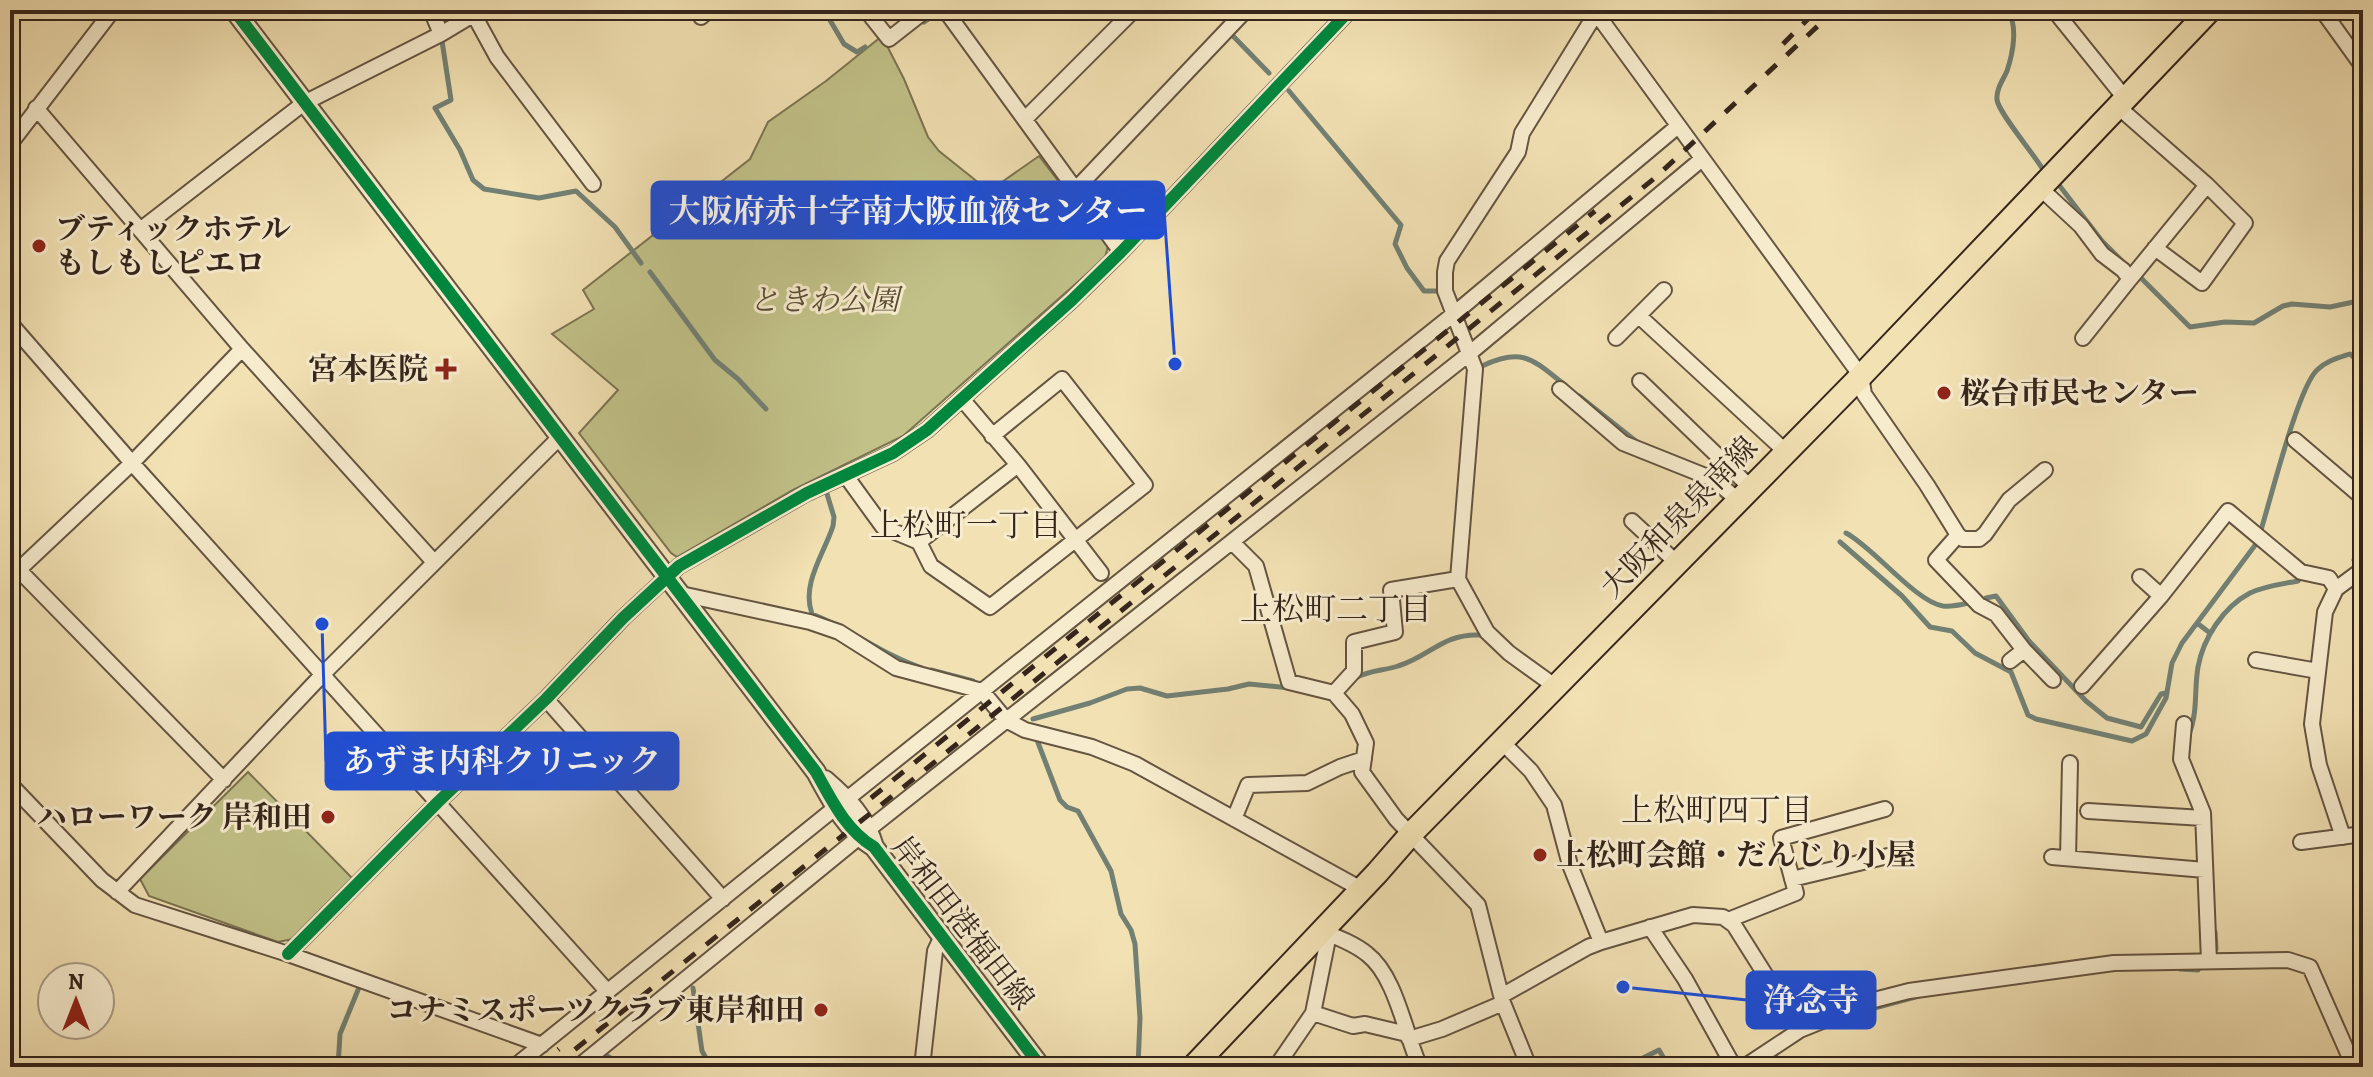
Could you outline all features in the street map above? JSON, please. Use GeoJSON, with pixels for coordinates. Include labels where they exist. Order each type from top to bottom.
{"type":"FeatureCollection","features":[{"type":"Feature","properties":{"kind":"main road","name":"大阪和泉泉南線"},"geometry":{"type":"LineString","coordinates":[[1193,1067],[1326,932],[1411,834],[1861,376],[2210,10]]}},
{"type":"Feature","properties":{"kind":"street"},"geometry":{"type":"LineString","coordinates":[[10,144],[113,10]]}},
{"type":"Feature","properties":{"kind":"street","name":"岸和田港福田線"},"geometry":{"type":"LineString","coordinates":[[234,10],[1041,1067]]}},
{"type":"Feature","properties":{"kind":"street"},"geometry":{"type":"LineString","coordinates":[[431,10],[441,34]]}},
{"type":"Feature","properties":{"kind":"street"},"geometry":{"type":"LineString","coordinates":[[866,10],[889,39],[926,10]]}},
{"type":"Feature","properties":{"kind":"street"},"geometry":{"type":"LineString","coordinates":[[945,10],[1121,252]]}},
{"type":"Feature","properties":{"kind":"street"},"geometry":{"type":"LineString","coordinates":[[1025,119],[1134,10]]}},
{"type":"Feature","properties":{"kind":"street"},"geometry":{"type":"LineString","coordinates":[[288,954],[679,566],[807,493],[893,453],[915,439],[962,399],[1121,252],[1350,10]]}},
{"type":"Feature","properties":{"kind":"street"},"geometry":{"type":"LineString","coordinates":[[2054,10],[2120,101],[2245,223],[2202,283],[2155,248]]}},
{"type":"Feature","properties":{"kind":"street"},"geometry":{"type":"LineString","coordinates":[[2322,10],[2363,67]]}},
{"type":"Feature","properties":{"kind":"street"},"geometry":{"type":"LineString","coordinates":[[1556,687],[1509,653],[1487,632],[1458,579],[1475,369],[1445,291],[1445,272],[1447,261],[1518,152],[1522,133],[1596,11],[1861,376],[1864,394],[1958,535],[1963,539],[1979,539],[2009,500],[2045,470]]}},
{"type":"Feature","properties":{"kind":"street"},"geometry":{"type":"LineString","coordinates":[[1076,189],[1239,12]]}},
{"type":"Feature","properties":{"kind":"street"},"geometry":{"type":"LineString","coordinates":[[140,230],[304,103],[478,13],[497,57],[593,184]]}},
{"type":"Feature","properties":{"kind":"street"},"geometry":{"type":"LineString","coordinates":[[36,108],[242,349],[434,562]]}},
{"type":"Feature","properties":{"kind":"street"},"geometry":{"type":"LineString","coordinates":[[514,1067],[1455,313],[1678,126]]}},
{"type":"Feature","properties":{"kind":"street"},"geometry":{"type":"LineString","coordinates":[[578,1067],[867,838],[1006,720],[1470,353],[1702,159]]}},
{"type":"Feature","properties":{"kind":"street"},"geometry":{"type":"LineString","coordinates":[[2083,338],[2207,185]]}},
{"type":"Feature","properties":{"kind":"street"},"geometry":{"type":"LineString","coordinates":[[2039,187],[2081,226],[2102,254],[2130,279]]}},
{"type":"Feature","properties":{"kind":"street"},"geometry":{"type":"LineString","coordinates":[[1616,338],[1664,290]]}},
{"type":"Feature","properties":{"kind":"street"},"geometry":{"type":"LineString","coordinates":[[1639,316],[1785,451]]}},
{"type":"Feature","properties":{"kind":"street"},"geometry":{"type":"LineString","coordinates":[[10,323],[608,992]]}},
{"type":"Feature","properties":{"kind":"street"},"geometry":{"type":"LineString","coordinates":[[224,780],[13,569],[132,463],[242,349]]}},
{"type":"Feature","properties":{"kind":"street"},"geometry":{"type":"LineString","coordinates":[[846,476],[883,527],[919,542],[931,566],[990,607],[1145,485],[1062,379],[992,436]]}},
{"type":"Feature","properties":{"kind":"street"},"geometry":{"type":"LineString","coordinates":[[1640,381],[1744,493]]}},
{"type":"Feature","properties":{"kind":"street"},"geometry":{"type":"LineString","coordinates":[[1560,389],[1623,443],[1744,493]]}},
{"type":"Feature","properties":{"kind":"street"},"geometry":{"type":"LineString","coordinates":[[962,399],[1018,465],[1101,573]]}},
{"type":"Feature","properties":{"kind":"street"},"geometry":{"type":"LineString","coordinates":[[117,892],[322,675],[561,436]]}},
{"type":"Feature","properties":{"kind":"street"},"geometry":{"type":"LineString","coordinates":[[2295,440],[2363,498]]}},
{"type":"Feature","properties":{"kind":"street"},"geometry":{"type":"LineString","coordinates":[[919,542],[1018,465]]}},
{"type":"Feature","properties":{"kind":"street"},"geometry":{"type":"LineString","coordinates":[[2082,686],[2161,596],[2228,511],[2301,572],[2329,578],[2336,589]]}},
{"type":"Feature","properties":{"kind":"street"},"geometry":{"type":"LineString","coordinates":[[1632,521],[1677,563]]}},
{"type":"Feature","properties":{"kind":"street"},"geometry":{"type":"LineString","coordinates":[[1958,535],[1936,560],[1956,592],[1996,614],[2053,680]]}},
{"type":"Feature","properties":{"kind":"street"},"geometry":{"type":"LineString","coordinates":[[1232,542],[1256,566],[1289,682],[1334,693],[1352,714],[1366,743],[1362,772],[1396,819],[1478,905],[1503,999],[1529,1067]]}},
{"type":"Feature","properties":{"kind":"street"},"geometry":{"type":"LineString","coordinates":[[2343,837],[2319,765],[2312,724],[2325,612],[2336,589],[2363,569]]}},
{"type":"Feature","properties":{"kind":"street"},"geometry":{"type":"LineString","coordinates":[[2140,577],[2161,596]]}},
{"type":"Feature","properties":{"kind":"street"},"geometry":{"type":"LineString","coordinates":[[1334,693],[1354,671],[1354,642],[1395,632],[1391,590],[1458,579]]}},
{"type":"Feature","properties":{"kind":"street"},"geometry":{"type":"LineString","coordinates":[[681,594],[810,622],[839,632],[896,668],[982,691],[1006,720],[1025,730],[1092,747],[1135,764],[1361,889]]}},
{"type":"Feature","properties":{"kind":"street"},"geometry":{"type":"LineString","coordinates":[[2010,661],[2024,650]]}},
{"type":"Feature","properties":{"kind":"street"},"geometry":{"type":"LineString","coordinates":[[2256,660],[2318,671]]}},
{"type":"Feature","properties":{"kind":"street"},"geometry":{"type":"LineString","coordinates":[[546,699],[723,899]]}},
{"type":"Feature","properties":{"kind":"street"},"geometry":{"type":"LineString","coordinates":[[2184,724],[2181,759],[2203,818],[2209,961]]}},
{"type":"Feature","properties":{"kind":"street"},"geometry":{"type":"LineString","coordinates":[[1503,743],[1531,771],[1554,805],[1570,865],[1601,942]]}},
{"type":"Feature","properties":{"kind":"street"},"geometry":{"type":"LineString","coordinates":[[1234,819],[1248,785],[1307,783],[1364,759]]}},
{"type":"Feature","properties":{"kind":"street"},"geometry":{"type":"LineString","coordinates":[[2068,858],[2070,763]]}},
{"type":"Feature","properties":{"kind":"street"},"geometry":{"type":"LineString","coordinates":[[10,784],[102,880],[135,905],[288,954],[542,1045]]}},
{"type":"Feature","properties":{"kind":"street"},"geometry":{"type":"LineString","coordinates":[[1728,920],[1796,893],[1781,838],[1885,809]]}},
{"type":"Feature","properties":{"kind":"street"},"geometry":{"type":"LineString","coordinates":[[2088,811],[2203,818]]}},
{"type":"Feature","properties":{"kind":"street"},"geometry":{"type":"LineString","coordinates":[[2301,842],[2363,834]]}},
{"type":"Feature","properties":{"kind":"street"},"geometry":{"type":"LineString","coordinates":[[1792,879],[1888,856]]}},
{"type":"Feature","properties":{"kind":"street"},"geometry":{"type":"LineString","coordinates":[[2052,857],[2205,870]]}},
{"type":"Feature","properties":{"kind":"street"},"geometry":{"type":"LineString","coordinates":[[1313,1013],[1353,1026],[1365,1024],[1408,1036],[1442,1029],[1503,999],[1588,947],[1693,915],[1723,917],[1734,925],[1800,1030]]}},
{"type":"Feature","properties":{"kind":"street"},"geometry":{"type":"LineString","coordinates":[[1650,927],[1685,979],[1734,1067]]}},
{"type":"Feature","properties":{"kind":"street"},"geometry":{"type":"LineString","coordinates":[[1276,1067],[1313,1013],[1326,932],[1365,952],[1376,962],[1389,985],[1420,1067]]}},
{"type":"Feature","properties":{"kind":"street"},"geometry":{"type":"LineString","coordinates":[[922,1067],[935,951],[942,936]]}},
{"type":"Feature","properties":{"kind":"street"},"geometry":{"type":"LineString","coordinates":[[1744,1067],[1800,1030],[1874,1000],[1909,991],[2114,963],[2288,960],[2310,967],[2351,1066]]}},
{"type":"Feature","properties":{"kind":"green space","name":"ときわ公園"},"geometry":{"type":"Polygon","coordinates":[[[882,36],[928,137],[939,151],[989,191],[1039,156],[1108,246],[1105,258],[903,436],[793,490],[677,557],[579,433],[618,390],[552,334],[594,309],[583,290],[750,159],[768,122],[882,36]]]}},
{"type":"Feature","properties":{"kind":"green space"},"geometry":{"type":"Polygon","coordinates":[[[248,772],[353,879],[293,939],[278,942],[149,896],[140,879],[248,772]]]}},
{"type":"Feature","properties":{"kind":"waterway"},"geometry":{"type":"LineString","coordinates":[[824,10],[844,44],[857,52],[865,47]]}},
{"type":"Feature","properties":{"kind":"waterway"},"geometry":{"type":"LineString","coordinates":[[2008,10],[2013,24],[2013,48],[1997,100],[2042,168]]}},
{"type":"Feature","properties":{"kind":"waterway"},"geometry":{"type":"LineString","coordinates":[[924,22],[930,18]]}},
{"type":"Feature","properties":{"kind":"waterway"},"geometry":{"type":"LineString","coordinates":[[1233,36],[1269,73]]}},
{"type":"Feature","properties":{"kind":"waterway"},"geometry":{"type":"LineString","coordinates":[[442,41],[451,100],[435,108],[460,150],[473,180],[484,189],[539,198],[576,191],[615,227],[641,263]]}},
{"type":"Feature","properties":{"kind":"waterway"},"geometry":{"type":"LineString","coordinates":[[1289,91],[1401,225],[1395,244],[1424,291],[1440,291]]}},
{"type":"Feature","properties":{"kind":"waterway"},"geometry":{"type":"LineString","coordinates":[[2059,185],[2102,241],[2123,262]]}},
{"type":"Feature","properties":{"kind":"waterway"},"geometry":{"type":"LineString","coordinates":[[650,272],[715,360],[766,409]]}},
{"type":"Feature","properties":{"kind":"waterway"},"geometry":{"type":"LineString","coordinates":[[2141,278],[2190,327],[2225,322],[2254,323],[2292,304],[2330,307],[2363,300]]}},
{"type":"Feature","properties":{"kind":"waterway"},"geometry":{"type":"LineString","coordinates":[[2261,530],[2294,420],[2310,381],[2324,364],[2350,354],[2363,366]]}},
{"type":"Feature","properties":{"kind":"waterway"},"geometry":{"type":"LineString","coordinates":[[1482,366],[1496,360],[1518,357],[1544,368],[1565,385]]}},
{"type":"Feature","properties":{"kind":"waterway"},"geometry":{"type":"LineString","coordinates":[[1579,396],[1637,442]]}},
{"type":"Feature","properties":{"kind":"waterway"},"geometry":{"type":"LineString","coordinates":[[827,494],[834,517],[833,526],[811,580],[809,603],[812,614],[922,668]]}},
{"type":"Feature","properties":{"kind":"waterway"},"geometry":{"type":"LineString","coordinates":[[1846,533],[1932,602],[1943,606],[1968,603]]}},
{"type":"Feature","properties":{"kind":"waterway"},"geometry":{"type":"LineString","coordinates":[[1840,542],[1902,596],[1930,627],[1952,631],[1975,653],[2011,672],[2028,715],[2132,741],[2146,734],[2166,698],[2172,663],[2182,643],[2256,544]]}},
{"type":"Feature","properties":{"kind":"waterway"},"geometry":{"type":"LineString","coordinates":[[2354,560],[2363,556]]}},
{"type":"Feature","properties":{"kind":"waterway"},"geometry":{"type":"LineString","coordinates":[[2189,734],[2194,718],[2201,656],[2223,615],[2250,593],[2298,581]]}},
{"type":"Feature","properties":{"kind":"waterway"},"geometry":{"type":"LineString","coordinates":[[1986,598],[1996,596],[2029,641],[2086,701],[2107,718],[2141,727],[2161,694],[2166,693]]}},
{"type":"Feature","properties":{"kind":"waterway"},"geometry":{"type":"LineString","coordinates":[[2197,623],[2210,633]]}},
{"type":"Feature","properties":{"kind":"waterway"},"geometry":{"type":"LineString","coordinates":[[1355,678],[1409,662],[1456,638],[1480,635]]}},
{"type":"Feature","properties":{"kind":"waterway"},"geometry":{"type":"LineString","coordinates":[[931,670],[973,681]]}},
{"type":"Feature","properties":{"kind":"waterway"},"geometry":{"type":"LineString","coordinates":[[1033,719],[1127,689],[1140,688],[1167,696],[1249,684],[1290,688]]}},
{"type":"Feature","properties":{"kind":"waterway"},"geometry":{"type":"LineString","coordinates":[[1037,740],[1060,800],[1078,811],[1111,871],[1121,914],[1131,930],[1135,944],[1140,1018],[1138,1067]]}},
{"type":"Feature","properties":{"kind":"waterway"},"geometry":{"type":"LineString","coordinates":[[2215,932],[2216,949]]}},
{"type":"Feature","properties":{"kind":"waterway"},"geometry":{"type":"LineString","coordinates":[[2180,969],[2198,970]]}},
{"type":"Feature","properties":{"kind":"waterway"},"geometry":{"type":"LineString","coordinates":[[693,988],[702,1051],[711,1067]]}},
{"type":"Feature","properties":{"kind":"waterway"},"geometry":{"type":"LineString","coordinates":[[338,1067],[340,1034],[358,990]]}},
{"type":"Feature","properties":{"kind":"waterway"},"geometry":{"type":"LineString","coordinates":[[1867,1010],[1919,996]]}},
{"type":"Feature","properties":{"kind":"waterway"},"geometry":{"type":"LineString","coordinates":[[1625,1067],[1659,1050],[1669,1067]]}},
{"type":"Feature","properties":{"kind":"waterway"},"geometry":{"type":"LineString","coordinates":[[1759,1067],[1776,1054]]}},
{"type":"Feature","properties":{"kind":"waterway"},"geometry":{"type":"LineString","coordinates":[[607,1056],[625,1067]]}},
{"type":"Feature","properties":{"kind":"railway"},"geometry":{"type":"LineString","coordinates":[[1783,44],[1817,10]]}},
{"type":"Feature","properties":{"kind":"railway"},"geometry":{"type":"LineString","coordinates":[[553,1067],[1656,177],[1835,10]]}},
{"type":"Feature","properties":{"kind":"railway"},"geometry":{"type":"LineString","coordinates":[[871,798],[1595,211]]}},
{"type":"Feature","properties":{"kind":"railway"},"geometry":{"type":"LineString","coordinates":[[536,1067],[559,1049]]}},
{"type":"Feature","properties":{"kind":"cycle path"},"geometry":{"type":"LineString","coordinates":[[234,10],[816,772],[848,823],[874,847],[1041,1067]]}},
{"type":"Feature","properties":{"kind":"cycle path"},"geometry":{"type":"LineString","coordinates":[[288,954],[438,802],[546,699],[623,618],[679,566],[807,493],[893,453],[927,430],[1121,252],[1350,10]]}},
{"type":"Feature","properties":{"kind":"place","name":"ブティックホテル もしもしピエロ"},"geometry":{"type":"Point","coordinates":[39,246]}},
{"type":"Feature","properties":{"kind":"place","name":"大阪府赤十字南大阪血液センター"},"geometry":{"type":"Point","coordinates":[1175,364]}},
{"type":"Feature","properties":{"kind":"place","name":"宮本医院"},"geometry":{"type":"Point","coordinates":[446,369]}},
{"type":"Feature","properties":{"kind":"place","name":"桜台市民センター"},"geometry":{"type":"Point","coordinates":[1944,393]}},
{"type":"Feature","properties":{"kind":"place","name":"あずま内科クリニック"},"geometry":{"type":"Point","coordinates":[322,624]}},
{"type":"Feature","properties":{"kind":"place","name":"ハローワーク 岸和田"},"geometry":{"type":"Point","coordinates":[328,817]}},
{"type":"Feature","properties":{"kind":"place","name":"上松町会館・だんじり小屋"},"geometry":{"type":"Point","coordinates":[1540,855]}},
{"type":"Feature","properties":{"kind":"place","name":"浄念寺"},"geometry":{"type":"Point","coordinates":[1623,987]}},
{"type":"Feature","properties":{"kind":"place","name":"コナミスポーツクラブ東岸和田"},"geometry":{"type":"Point","coordinates":[821,1010]}},
{"type":"Feature","properties":{"kind":"district","name":"上松町一丁目"},"geometry":{"type":"Point","coordinates":[966,525]}},
{"type":"Feature","properties":{"kind":"district","name":"上松町二丁目"},"geometry":{"type":"Point","coordinates":[1336,609]}},
{"type":"Feature","properties":{"kind":"district","name":"上松町四丁目"},"geometry":{"type":"Point","coordinates":[1717,810]}}]}
